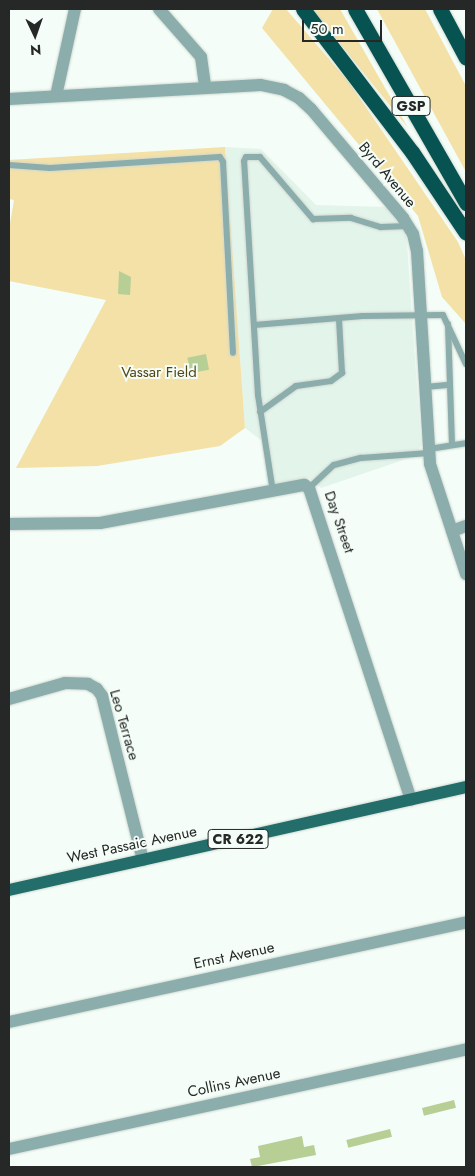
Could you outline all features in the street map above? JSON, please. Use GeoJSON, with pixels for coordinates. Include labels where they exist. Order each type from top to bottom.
{"type":"FeatureCollection","features":[{"type":"Feature","properties":{"kind":"highway"},"geometry":{"type":"LineString","coordinates":[[304,9],[412,152],[466,233]]}},
{"type":"Feature","properties":{"kind":"highway","name":"GSP"},"geometry":{"type":"LineString","coordinates":[[355,9],[466,202]]}},
{"type":"Feature","properties":{"kind":"highway"},"geometry":{"type":"LineString","coordinates":[[440,9],[466,58]]}},
{"type":"Feature","properties":{"kind":"main road","name":"West Passaic Avenue"},"geometry":{"type":"LineString","coordinates":[[9,890],[466,787]]}},
{"type":"Feature","properties":{"kind":"street"},"geometry":{"type":"LineString","coordinates":[[56,96],[75,9]]}},
{"type":"Feature","properties":{"kind":"street"},"geometry":{"type":"LineString","coordinates":[[159,9],[201,57],[205,87]]}},
{"type":"Feature","properties":{"kind":"street","name":"Byrd Avenue"},"geometry":{"type":"LineString","coordinates":[[9,99],[261,85],[284,90],[299,98],[408,226],[417,250],[429,451],[466,574]]}},
{"type":"Feature","properties":{"kind":"street","name":"Day Street"},"geometry":{"type":"LineString","coordinates":[[9,524],[100,523],[304,485],[310,488],[411,800]]}},
{"type":"Feature","properties":{"kind":"street"},"geometry":{"type":"LineString","coordinates":[[452,531],[466,526]]}},
{"type":"Feature","properties":{"kind":"street","name":"Leo Terrace"},"geometry":{"type":"LineString","coordinates":[[9,699],[64,683],[88,684],[97,689],[102,696],[143,860]]}},
{"type":"Feature","properties":{"kind":"street","name":"Ernst Avenue"},"geometry":{"type":"LineString","coordinates":[[9,1022],[466,922]]}},
{"type":"Feature","properties":{"kind":"street","name":"Collins Avenue"},"geometry":{"type":"LineString","coordinates":[[9,1149],[466,1049]]}},
{"type":"Feature","properties":{"kind":"lane"},"geometry":{"type":"LineString","coordinates":[[9,165],[50,168],[220,157],[223,162],[233,353]]}},
{"type":"Feature","properties":{"kind":"lane"},"geometry":{"type":"LineString","coordinates":[[273,492],[260,412],[244,161],[246,157],[260,157],[313,219],[351,218],[381,227],[408,226]]}},
{"type":"Feature","properties":{"kind":"lane"},"geometry":{"type":"LineString","coordinates":[[254,325],[339,319],[443,315],[448,320],[466,364]]}},
{"type":"Feature","properties":{"kind":"lane"},"geometry":{"type":"LineString","coordinates":[[260,412],[296,386],[331,381],[342,373],[339,319]]}},
{"type":"Feature","properties":{"kind":"lane"},"geometry":{"type":"LineString","coordinates":[[448,320],[452,445]]}},
{"type":"Feature","properties":{"kind":"lane"},"geometry":{"type":"LineString","coordinates":[[425,387],[450,386]]}},
{"type":"Feature","properties":{"kind":"lane"},"geometry":{"type":"LineString","coordinates":[[310,488],[334,465],[361,458],[429,451],[466,443]]}},
{"type":"Feature","properties":{"kind":"shaded area"},"geometry":{"type":"Polygon","coordinates":[[[225,147],[261,149],[316,205],[388,207],[406,230],[421,446],[415,456],[321,488],[309,478],[268,487],[261,440],[245,428],[225,147]]]}},
{"type":"Feature","properties":{"kind":"green space"},"geometry":{"type":"Polygon","coordinates":[[[273,9],[286,9],[348,81],[458,242],[466,260],[466,324],[442,297],[418,216],[262,28],[273,9]]]}},
{"type":"Feature","properties":{"kind":"green space"},"geometry":{"type":"Polygon","coordinates":[[[312,9],[340,9],[408,128],[312,9]]]}},
{"type":"Feature","properties":{"kind":"green space"},"geometry":{"type":"Polygon","coordinates":[[[377,9],[425,9],[466,86],[466,172],[377,9]]]}},
{"type":"Feature","properties":{"kind":"green space","name":"Vassar Field"},"geometry":{"type":"Polygon","coordinates":[[[225,147],[245,428],[220,446],[97,466],[16,468],[106,300],[9,281],[9,229],[14,200],[9,199],[9,160],[225,147]]]}},
{"type":"Feature","properties":{"kind":"building"},"geometry":{"type":"Polygon","coordinates":[[[119,271],[131,277],[130,295],[118,294],[119,271]]]}},
{"type":"Feature","properties":{"kind":"building"},"geometry":{"type":"Polygon","coordinates":[[[206,354],[209,370],[190,373],[187,358],[206,354]]]}},
{"type":"Feature","properties":{"kind":"building"},"geometry":{"type":"Polygon","coordinates":[[[454,1100],[456,1108],[424,1116],[422,1108],[454,1100]]]}},
{"type":"Feature","properties":{"kind":"building"},"geometry":{"type":"Polygon","coordinates":[[[390,1129],[392,1137],[348,1148],[346,1140],[390,1129]]]}},
{"type":"Feature","properties":{"kind":"building"},"geometry":{"type":"Polygon","coordinates":[[[302,1136],[304,1147],[314,1145],[316,1155],[252,1167],[250,1159],[260,1157],[258,1146],[302,1136]]]}}]}
